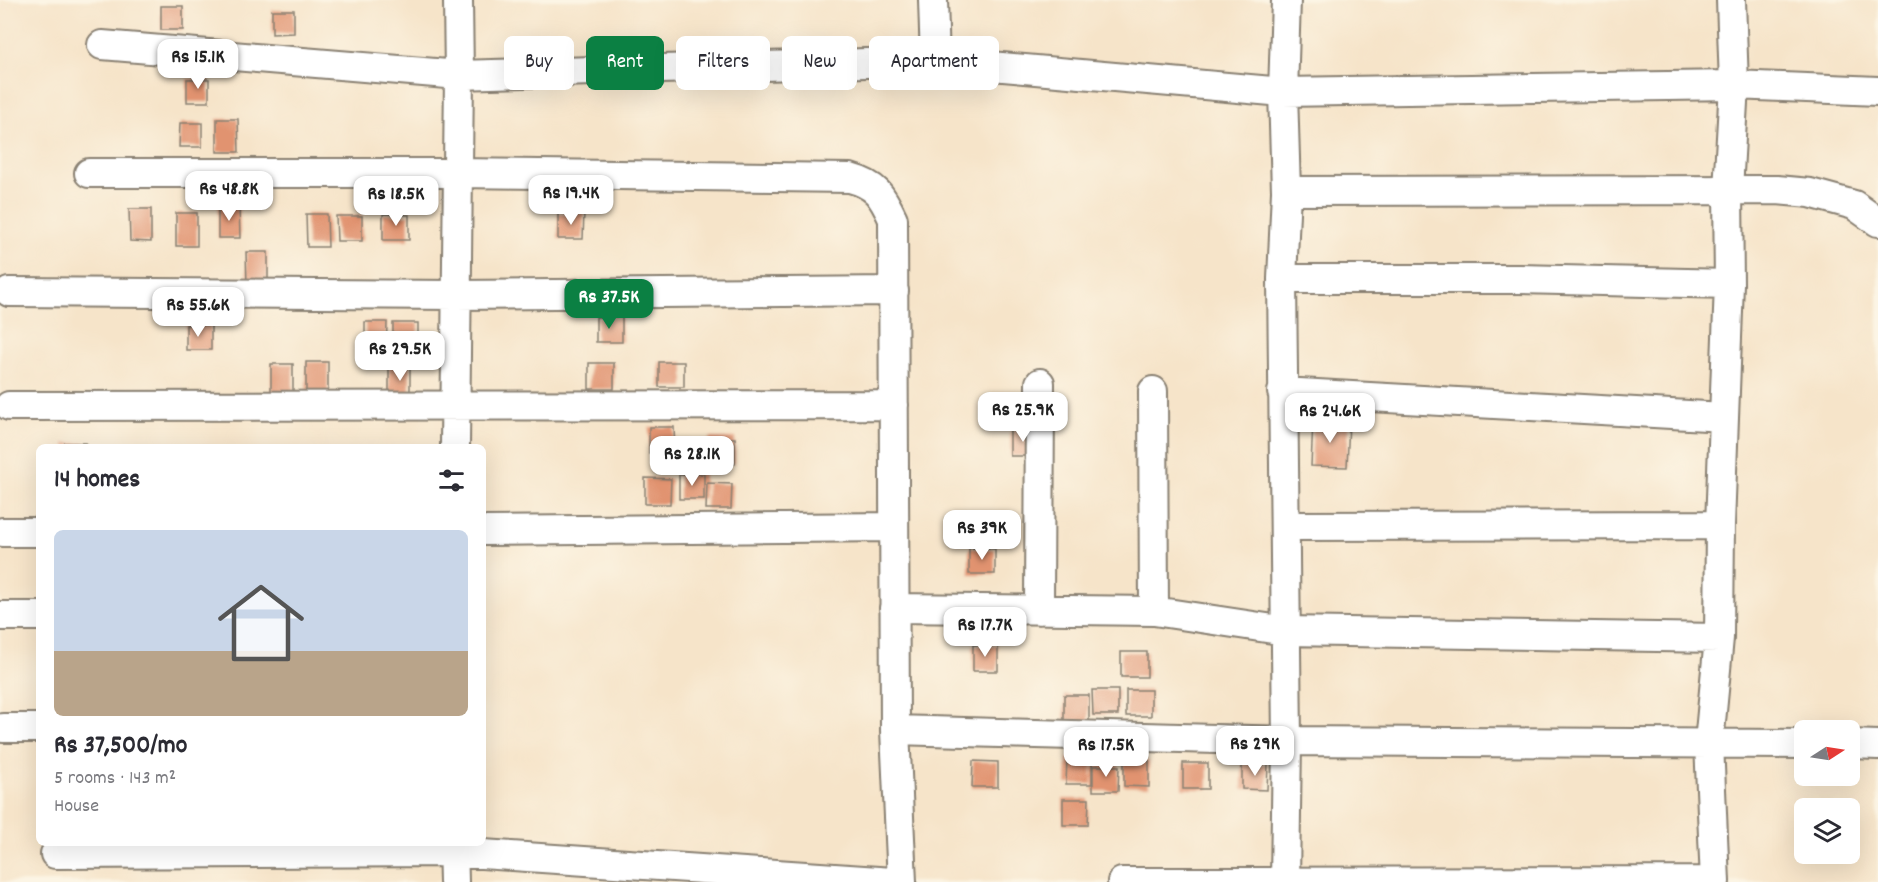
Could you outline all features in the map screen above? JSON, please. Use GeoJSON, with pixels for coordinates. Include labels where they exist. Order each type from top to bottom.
{"type":"FeatureCollection","features":[{"type":"Feature","properties":{"kind":"street"},"geometry":{"type":"LineString","coordinates":[[455,444],[458,0]]}},
{"type":"Feature","properties":{"kind":"street"},"geometry":{"type":"LineString","coordinates":[[933,0],[934,36]]}},
{"type":"Feature","properties":{"kind":"street"},"geometry":{"type":"LineString","coordinates":[[1286,0],[1283,92],[1286,191],[1282,279],[1287,741],[1286,882]]}},
{"type":"Feature","properties":{"kind":"street"},"geometry":{"type":"LineString","coordinates":[[1122,882],[1715,881],[1709,743],[1719,638],[1720,525],[1729,284],[1728,190],[1734,85],[1731,0]]}},
{"type":"Feature","properties":{"kind":"street"},"geometry":{"type":"LineString","coordinates":[[102,45],[459,75],[869,63]]}},
{"type":"Feature","properties":{"kind":"street"},"geometry":{"type":"LineString","coordinates":[[999,67],[1283,92],[1734,85],[1878,91]]}},
{"type":"Feature","properties":{"kind":"street"},"geometry":{"type":"LineString","coordinates":[[90,173],[458,173],[850,178],[866,182],[882,195],[893,219],[895,729],[902,882]]}},
{"type":"Feature","properties":{"kind":"street"},"geometry":{"type":"LineString","coordinates":[[1286,191],[1777,190],[1810,194],[1854,205],[1878,222]]}},
{"type":"Feature","properties":{"kind":"street"},"geometry":{"type":"LineString","coordinates":[[1282,279],[1519,279],[1729,284]]}},
{"type":"Feature","properties":{"kind":"street"},"geometry":{"type":"LineString","coordinates":[[9,292],[456,295],[894,291]]}},
{"type":"Feature","properties":{"kind":"street"},"geometry":{"type":"LineString","coordinates":[[1039,610],[1040,383]]}},
{"type":"Feature","properties":{"kind":"street"},"geometry":{"type":"LineString","coordinates":[[1153,391],[1154,611]]}},
{"type":"Feature","properties":{"kind":"street"},"geometry":{"type":"LineString","coordinates":[[1282,392],[1724,417]]}},
{"type":"Feature","properties":{"kind":"street"},"geometry":{"type":"LineString","coordinates":[[9,406],[894,405]]}},
{"type":"Feature","properties":{"kind":"street"},"geometry":{"type":"LineString","coordinates":[[1285,526],[1720,525]]}},
{"type":"Feature","properties":{"kind":"street"},"geometry":{"type":"LineString","coordinates":[[486,531],[894,526]]}},
{"type":"Feature","properties":{"kind":"street"},"geometry":{"type":"LineString","coordinates":[[3,532],[36,532]]}},
{"type":"Feature","properties":{"kind":"street"},"geometry":{"type":"LineString","coordinates":[[894,608],[1154,611],[1286,631],[1719,638]]}},
{"type":"Feature","properties":{"kind":"street"},"geometry":{"type":"LineString","coordinates":[[1,616],[36,616]]}},
{"type":"Feature","properties":{"kind":"street"},"geometry":{"type":"LineString","coordinates":[[3,728],[36,728]]}},
{"type":"Feature","properties":{"kind":"street"},"geometry":{"type":"LineString","coordinates":[[895,729],[1287,741],[1794,744]]}},
{"type":"Feature","properties":{"kind":"street"},"geometry":{"type":"LineString","coordinates":[[1860,744],[1878,745]]}},
{"type":"Feature","properties":{"kind":"street"},"geometry":{"type":"LineString","coordinates":[[453,848],[454,882]]}},
{"type":"Feature","properties":{"kind":"street"},"geometry":{"type":"LineString","coordinates":[[55,854],[453,848],[893,882]]}},
{"type":"Feature","properties":{"kind":"building"},"geometry":{"type":"Polygon","coordinates":[[[161,6],[183,6],[183,30],[161,30],[161,6]]]}},
{"type":"Feature","properties":{"kind":"building"},"geometry":{"type":"Polygon","coordinates":[[[272,10],[294,10],[294,33],[272,34],[272,10]]]}},
{"type":"Feature","properties":{"kind":"building"},"geometry":{"type":"Polygon","coordinates":[[[187,79],[209,79],[209,102],[187,102],[187,79]]]}},
{"type":"Feature","properties":{"kind":"building"},"geometry":{"type":"Polygon","coordinates":[[[217,119],[238,119],[239,152],[217,152],[217,119]]]}},
{"type":"Feature","properties":{"kind":"building"},"geometry":{"type":"Polygon","coordinates":[[[180,123],[202,123],[202,147],[179,147],[180,123]]]}},
{"type":"Feature","properties":{"kind":"building"},"geometry":{"type":"Polygon","coordinates":[[[218,205],[239,205],[240,238],[218,238],[218,205]]]}},
{"type":"Feature","properties":{"kind":"building"},"geometry":{"type":"Polygon","coordinates":[[[129,209],[151,209],[151,242],[130,241],[129,209]]]}},
{"type":"Feature","properties":{"kind":"building"},"geometry":{"type":"Polygon","coordinates":[[[176,213],[197,213],[197,246],[176,246],[176,213]]]}},
{"type":"Feature","properties":{"kind":"building"},"geometry":{"type":"Polygon","coordinates":[[[558,213],[584,213],[583,239],[558,239],[558,213]]]}},
{"type":"Feature","properties":{"kind":"building"},"geometry":{"type":"Polygon","coordinates":[[[306,214],[327,214],[328,247],[307,247],[306,214]]]}},
{"type":"Feature","properties":{"kind":"building"},"geometry":{"type":"Polygon","coordinates":[[[383,214],[409,215],[409,240],[383,240],[383,214]]]}},
{"type":"Feature","properties":{"kind":"building"},"geometry":{"type":"Polygon","coordinates":[[[336,216],[362,216],[362,241],[337,241],[336,216]]]}},
{"type":"Feature","properties":{"kind":"building"},"geometry":{"type":"Polygon","coordinates":[[[246,252],[268,252],[268,285],[247,285],[246,252]]]}},
{"type":"Feature","properties":{"kind":"building"},"geometry":{"type":"Polygon","coordinates":[[[596,317],[622,317],[622,342],[596,342],[596,317]]]}},
{"type":"Feature","properties":{"kind":"building"},"geometry":{"type":"Polygon","coordinates":[[[365,322],[387,322],[386,355],[365,355],[365,322]]]}},
{"type":"Feature","properties":{"kind":"building"},"geometry":{"type":"Polygon","coordinates":[[[393,323],[418,323],[418,349],[393,348],[393,323]]]}},
{"type":"Feature","properties":{"kind":"building"},"geometry":{"type":"Polygon","coordinates":[[[186,325],[211,325],[211,350],[186,350],[186,325]]]}},
{"type":"Feature","properties":{"kind":"building"},"geometry":{"type":"Polygon","coordinates":[[[306,362],[328,362],[328,395],[306,395],[306,362]]]}},
{"type":"Feature","properties":{"kind":"building"},"geometry":{"type":"Polygon","coordinates":[[[659,362],[684,362],[684,387],[659,387],[659,362]]]}},
{"type":"Feature","properties":{"kind":"building"},"geometry":{"type":"Polygon","coordinates":[[[589,363],[614,363],[614,389],[589,389],[589,363]]]}},
{"type":"Feature","properties":{"kind":"building"},"geometry":{"type":"Polygon","coordinates":[[[271,364],[293,364],[293,397],[271,397],[271,364]]]}},
{"type":"Feature","properties":{"kind":"building"},"geometry":{"type":"Polygon","coordinates":[[[389,365],[410,365],[410,398],[389,398],[389,365]]]}},
{"type":"Feature","properties":{"kind":"building"},"geometry":{"type":"Polygon","coordinates":[[[1011,397],[1037,397],[1037,423],[1011,422],[1011,397]]]}},
{"type":"Feature","properties":{"kind":"building"},"geometry":{"type":"Polygon","coordinates":[[[1313,421],[1349,422],[1347,467],[1311,466],[1313,421]]]}},
{"type":"Feature","properties":{"kind":"building"},"geometry":{"type":"Polygon","coordinates":[[[649,427],[674,427],[675,453],[649,453],[649,427]]]}},
{"type":"Feature","properties":{"kind":"building"},"geometry":{"type":"Polygon","coordinates":[[[1010,430],[1035,431],[1036,456],[1010,456],[1010,430]]]}},
{"type":"Feature","properties":{"kind":"building"},"geometry":{"type":"Polygon","coordinates":[[[709,438],[735,438],[735,464],[710,463],[709,438]]]}},
{"type":"Feature","properties":{"kind":"building"},"geometry":{"type":"Polygon","coordinates":[[[679,474],[704,474],[704,499],[679,499],[679,474]]]}},
{"type":"Feature","properties":{"kind":"building"},"geometry":{"type":"Polygon","coordinates":[[[645,478],[671,479],[670,504],[645,504],[645,478]]]}},
{"type":"Feature","properties":{"kind":"building"},"geometry":{"type":"Polygon","coordinates":[[[707,483],[732,484],[731,509],[706,509],[707,483]]]}},
{"type":"Feature","properties":{"kind":"building"},"geometry":{"type":"Polygon","coordinates":[[[969,548],[995,549],[995,574],[969,574],[969,548]]]}},
{"type":"Feature","properties":{"kind":"building"},"geometry":{"type":"Polygon","coordinates":[[[973,645],[998,645],[998,671],[973,671],[973,645]]]}},
{"type":"Feature","properties":{"kind":"building"},"geometry":{"type":"Polygon","coordinates":[[[1121,652],[1147,652],[1147,677],[1121,677],[1121,652]]]}},
{"type":"Feature","properties":{"kind":"building"},"geometry":{"type":"Polygon","coordinates":[[[1092,690],[1118,690],[1118,715],[1093,715],[1092,690]]]}},
{"type":"Feature","properties":{"kind":"building"},"geometry":{"type":"Polygon","coordinates":[[[1126,690],[1151,690],[1151,716],[1126,716],[1126,690]]]}},
{"type":"Feature","properties":{"kind":"building"},"geometry":{"type":"Polygon","coordinates":[[[1064,695],[1089,695],[1089,721],[1064,720],[1064,695]]]}},
{"type":"Feature","properties":{"kind":"building"},"geometry":{"type":"Polygon","coordinates":[[[1067,758],[1092,758],[1092,784],[1066,784],[1067,758]]]}},
{"type":"Feature","properties":{"kind":"building"},"geometry":{"type":"Polygon","coordinates":[[[973,761],[998,762],[998,787],[972,787],[973,761]]]}},
{"type":"Feature","properties":{"kind":"building"},"geometry":{"type":"Polygon","coordinates":[[[1124,761],[1149,761],[1149,787],[1124,786],[1124,761]]]}},
{"type":"Feature","properties":{"kind":"building"},"geometry":{"type":"Polygon","coordinates":[[[1183,763],[1208,763],[1208,789],[1183,789],[1183,763]]]}},
{"type":"Feature","properties":{"kind":"building"},"geometry":{"type":"Polygon","coordinates":[[[1242,764],[1268,764],[1267,790],[1242,789],[1242,764]]]}},
{"type":"Feature","properties":{"kind":"building"},"geometry":{"type":"Polygon","coordinates":[[[1093,766],[1119,766],[1118,791],[1093,791],[1093,766]]]}},
{"type":"Feature","properties":{"kind":"building"},"geometry":{"type":"Polygon","coordinates":[[[1063,799],[1089,799],[1088,825],[1063,825],[1063,799]]]}}]}
